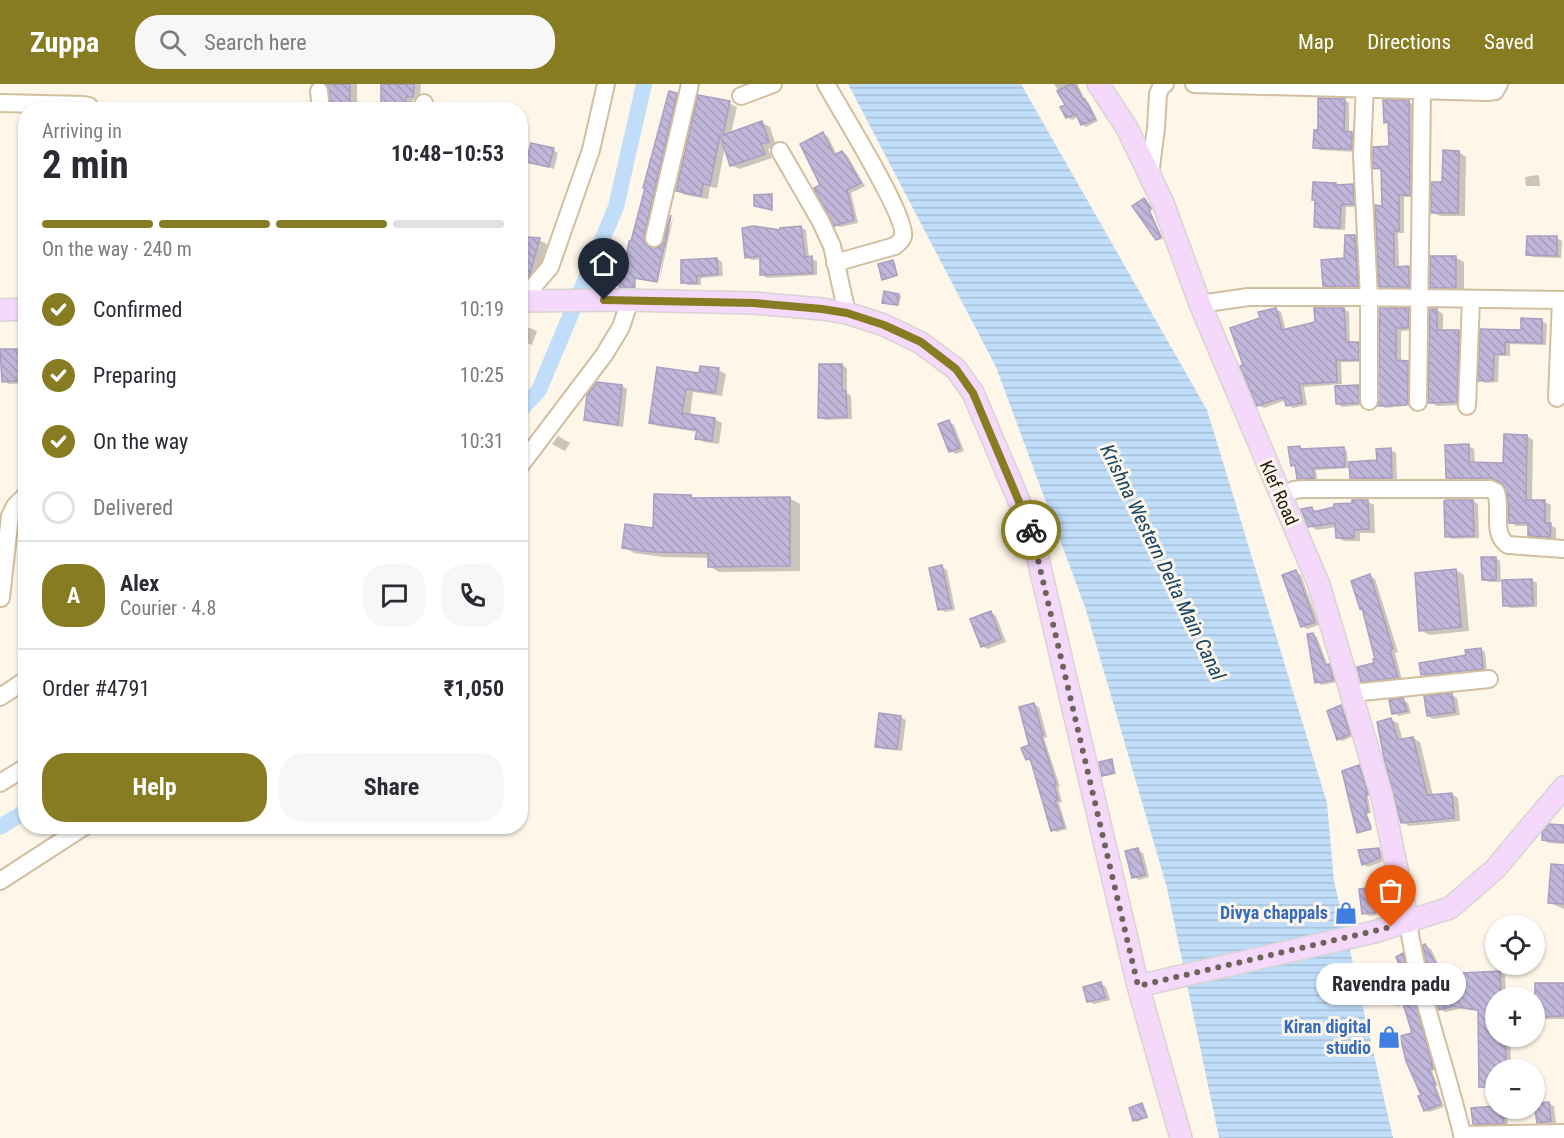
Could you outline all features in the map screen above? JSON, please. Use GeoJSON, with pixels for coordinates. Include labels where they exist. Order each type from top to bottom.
{"type":"FeatureCollection","features":[{"type":"Feature","properties":{"kind":"main road","name":"Klef Road"},"geometry":{"type":"LineString","coordinates":[[1098,84],[1127,128],[1163,203],[1200,304],[1319,585],[1382,797],[1407,922]]}},
{"type":"Feature","properties":{"kind":"main road"},"geometry":{"type":"LineString","coordinates":[[528,300],[754,303],[847,313],[884,325],[921,342],[956,369],[973,393],[1030,529],[1138,986],[1181,1138]]}},
{"type":"Feature","properties":{"kind":"main road"},"geometry":{"type":"LineString","coordinates":[[0,310],[18,309]]}},
{"type":"Feature","properties":{"kind":"main road"},"geometry":{"type":"LineString","coordinates":[[1138,986],[1374,932],[1450,908],[1495,869],[1564,787]]}},
{"type":"Feature","properties":{"kind":"street"},"geometry":{"type":"LineString","coordinates":[[528,292],[549,267],[580,186],[606,84]]}},
{"type":"Feature","properties":{"kind":"street"},"geometry":{"type":"LineString","coordinates":[[654,238],[690,84]]}},
{"type":"Feature","properties":{"kind":"street"},"geometry":{"type":"LineString","coordinates":[[741,96],[773,84]]}},
{"type":"Feature","properties":{"kind":"street"},"geometry":{"type":"LineString","coordinates":[[826,84],[894,203],[903,235],[901,241],[895,246],[835,263]]}},
{"type":"Feature","properties":{"kind":"street"},"geometry":{"type":"LineString","coordinates":[[1148,84],[1155,135]]}},
{"type":"Feature","properties":{"kind":"street"},"geometry":{"type":"LineString","coordinates":[[1150,175],[1158,94],[1162,85],[1165,84]]}},
{"type":"Feature","properties":{"kind":"street"},"geometry":{"type":"LineString","coordinates":[[1194,84],[1366,86],[1487,92],[1495,91],[1499,84]]}},
{"type":"Feature","properties":{"kind":"street"},"geometry":{"type":"LineString","coordinates":[[1366,86],[1362,154],[1369,297],[1369,401]]}},
{"type":"Feature","properties":{"kind":"street"},"geometry":{"type":"LineString","coordinates":[[1418,402],[1425,88]]}},
{"type":"Feature","properties":{"kind":"street"},"geometry":{"type":"LineString","coordinates":[[320,91],[321,102]]}},
{"type":"Feature","properties":{"kind":"street"},"geometry":{"type":"LineString","coordinates":[[0,103],[18,103]]}},
{"type":"Feature","properties":{"kind":"street"},"geometry":{"type":"LineString","coordinates":[[780,151],[821,222],[832,246],[847,313]]}},
{"type":"Feature","properties":{"kind":"street"},"geometry":{"type":"LineString","coordinates":[[1200,304],[1248,297],[1563,300],[1557,398]]}},
{"type":"Feature","properties":{"kind":"street"},"geometry":{"type":"LineString","coordinates":[[1467,406],[1470,299]]}},
{"type":"Feature","properties":{"kind":"street"},"geometry":{"type":"LineString","coordinates":[[528,455],[604,355],[621,327],[626,300]]}},
{"type":"Feature","properties":{"kind":"street"},"geometry":{"type":"LineString","coordinates":[[1281,497],[1294,490],[1302,489],[1490,489],[1496,492],[1498,499],[1499,534],[1502,541],[1508,545],[1564,549]]}},
{"type":"Feature","properties":{"kind":"street"},"geometry":{"type":"LineString","coordinates":[[1,598],[10,516],[18,503]]}},
{"type":"Feature","properties":{"kind":"street"},"geometry":{"type":"LineString","coordinates":[[1352,693],[1488,679]]}},
{"type":"Feature","properties":{"kind":"street"},"geometry":{"type":"LineString","coordinates":[[0,697],[18,685]]}},
{"type":"Feature","properties":{"kind":"street"},"geometry":{"type":"LineString","coordinates":[[0,783],[18,772]]}},
{"type":"Feature","properties":{"kind":"street"},"geometry":{"type":"LineString","coordinates":[[0,881],[73,834]]}},
{"type":"Feature","properties":{"kind":"street"},"geometry":{"type":"LineString","coordinates":[[1407,922],[1422,994],[1463,1136],[1564,1133]]}},
{"type":"Feature","properties":{"kind":"water","name":"Krishna Western Delta Main Canal"},"geometry":{"type":"Polygon","coordinates":[[[848,84],[1021,84],[1207,410],[1327,803],[1334,881],[1393,1138],[1219,1138],[1167,888],[1086,610],[996,367],[848,84]]]}},
{"type":"Feature","properties":{"kind":"building"},"geometry":{"type":"Polygon","coordinates":[[[327,84],[350,84],[350,102],[330,102],[327,84]]]}},
{"type":"Feature","properties":{"kind":"building"},"geometry":{"type":"Polygon","coordinates":[[[381,84],[414,84],[413,97],[406,97],[406,102],[381,102],[381,84]]]}},
{"type":"Feature","properties":{"kind":"building"},"geometry":{"type":"Polygon","coordinates":[[[1075,84],[1095,119],[1081,125],[1076,114],[1066,118],[1060,107],[1065,105],[1057,91],[1075,84]]]}},
{"type":"Feature","properties":{"kind":"building"},"geometry":{"type":"Polygon","coordinates":[[[669,91],[677,93],[644,236],[647,246],[656,248],[661,246],[671,215],[657,282],[634,278],[634,287],[619,287],[619,271],[625,271],[624,258],[626,258],[629,241],[631,241],[669,91]]]}},
{"type":"Feature","properties":{"kind":"building"},"geometry":{"type":"Polygon","coordinates":[[[698,95],[730,101],[723,135],[762,121],[769,142],[761,144],[765,154],[730,166],[720,135],[710,185],[703,184],[701,196],[676,191],[698,95]]]}},
{"type":"Feature","properties":{"kind":"building"},"geometry":{"type":"Polygon","coordinates":[[[1318,98],[1345,99],[1344,131],[1352,132],[1352,149],[1313,148],[1314,130],[1318,130],[1318,98]]]}},
{"type":"Feature","properties":{"kind":"building"},"geometry":{"type":"Polygon","coordinates":[[[1383,100],[1409,100],[1410,195],[1399,195],[1399,231],[1394,231],[1394,267],[1409,266],[1409,287],[1379,287],[1375,205],[1382,206],[1381,168],[1373,169],[1373,147],[1389,146],[1388,122],[1384,123],[1383,100]]]}},
{"type":"Feature","properties":{"kind":"building"},"geometry":{"type":"Polygon","coordinates":[[[823,132],[834,155],[842,151],[861,183],[847,190],[854,220],[834,226],[814,188],[820,185],[800,144],[823,132]]]}},
{"type":"Feature","properties":{"kind":"building"},"geometry":{"type":"Polygon","coordinates":[[[531,143],[554,148],[549,167],[528,162],[531,143]]]}},
{"type":"Feature","properties":{"kind":"building"},"geometry":{"type":"Polygon","coordinates":[[[1443,150],[1459,151],[1458,213],[1431,213],[1431,182],[1442,182],[1443,150]]]}},
{"type":"Feature","properties":{"kind":"building"},"geometry":{"type":"Polygon","coordinates":[[[1313,182],[1336,183],[1335,185],[1353,184],[1354,204],[1341,205],[1340,228],[1314,227],[1313,182]]]}},
{"type":"Feature","properties":{"kind":"building"},"geometry":{"type":"Polygon","coordinates":[[[772,194],[772,210],[754,206],[754,195],[772,194]]]}},
{"type":"Feature","properties":{"kind":"building"},"geometry":{"type":"Polygon","coordinates":[[[1144,198],[1151,208],[1149,210],[1161,237],[1156,240],[1132,206],[1144,198]]]}},
{"type":"Feature","properties":{"kind":"building"},"geometry":{"type":"Polygon","coordinates":[[[753,226],[780,230],[780,228],[801,226],[805,257],[812,256],[813,273],[760,275],[760,256],[745,258],[742,228],[753,226]]]}},
{"type":"Feature","properties":{"kind":"building"},"geometry":{"type":"Polygon","coordinates":[[[1345,235],[1355,235],[1358,287],[1323,286],[1321,260],[1344,258],[1345,235]]]}},
{"type":"Feature","properties":{"kind":"building"},"geometry":{"type":"Polygon","coordinates":[[[1527,236],[1557,236],[1557,256],[1526,255],[1527,236]]]}},
{"type":"Feature","properties":{"kind":"building"},"geometry":{"type":"Polygon","coordinates":[[[528,237],[540,238],[528,276],[528,237]]]}},
{"type":"Feature","properties":{"kind":"building"},"geometry":{"type":"Polygon","coordinates":[[[1430,256],[1456,256],[1456,288],[1430,288],[1430,256]]]}},
{"type":"Feature","properties":{"kind":"building"},"geometry":{"type":"Polygon","coordinates":[[[717,258],[718,274],[697,276],[697,283],[681,283],[681,260],[717,258]]]}},
{"type":"Feature","properties":{"kind":"building"},"geometry":{"type":"Polygon","coordinates":[[[893,260],[897,275],[882,280],[878,264],[893,260]]]}},
{"type":"Feature","properties":{"kind":"building"},"geometry":{"type":"Polygon","coordinates":[[[884,291],[899,294],[897,305],[882,303],[884,291]]]}},
{"type":"Feature","properties":{"kind":"building"},"geometry":{"type":"Polygon","coordinates":[[[1276,308],[1282,330],[1315,322],[1314,308],[1344,308],[1346,342],[1359,342],[1359,360],[1336,360],[1337,382],[1299,384],[1302,403],[1286,406],[1284,397],[1257,406],[1240,366],[1243,365],[1230,328],[1260,318],[1258,312],[1276,308]]]}},
{"type":"Feature","properties":{"kind":"building"},"geometry":{"type":"Polygon","coordinates":[[[1380,308],[1409,308],[1408,328],[1396,328],[1396,360],[1408,361],[1408,403],[1405,405],[1378,406],[1380,308]]]}},
{"type":"Feature","properties":{"kind":"building"},"geometry":{"type":"Polygon","coordinates":[[[1430,309],[1437,309],[1437,330],[1459,330],[1457,402],[1428,403],[1430,309]]]}},
{"type":"Feature","properties":{"kind":"building"},"geometry":{"type":"Polygon","coordinates":[[[1521,318],[1542,319],[1542,343],[1505,342],[1505,354],[1494,354],[1493,380],[1478,381],[1480,329],[1521,330],[1521,318]]]}},
{"type":"Feature","properties":{"kind":"building"},"geometry":{"type":"Polygon","coordinates":[[[0,349],[18,349],[18,381],[2,382],[0,349]]]}},
{"type":"Feature","properties":{"kind":"building"},"geometry":{"type":"Polygon","coordinates":[[[819,364],[842,364],[842,391],[846,391],[847,417],[818,418],[819,364]]]}},
{"type":"Feature","properties":{"kind":"building"},"geometry":{"type":"Polygon","coordinates":[[[700,366],[719,368],[715,393],[686,389],[682,413],[715,418],[712,441],[695,439],[697,430],[649,423],[657,367],[699,373],[700,366]]]}},
{"type":"Feature","properties":{"kind":"building"},"geometry":{"type":"Polygon","coordinates":[[[597,382],[622,385],[618,425],[584,420],[587,395],[597,382]]]}},
{"type":"Feature","properties":{"kind":"building"},"geometry":{"type":"Polygon","coordinates":[[[1359,385],[1359,403],[1336,404],[1335,386],[1359,385]]]}},
{"type":"Feature","properties":{"kind":"building"},"geometry":{"type":"Polygon","coordinates":[[[949,420],[960,448],[949,452],[938,424],[949,420]]]}},
{"type":"Feature","properties":{"kind":"building"},"geometry":{"type":"Polygon","coordinates":[[[1504,434],[1527,435],[1526,500],[1545,500],[1545,523],[1551,523],[1550,537],[1528,536],[1528,523],[1509,523],[1508,498],[1502,483],[1490,478],[1446,478],[1445,445],[1469,444],[1469,462],[1503,463],[1504,434]]]}},
{"type":"Feature","properties":{"kind":"building"},"geometry":{"type":"Polygon","coordinates":[[[1300,446],[1300,449],[1344,447],[1345,467],[1313,468],[1314,478],[1297,479],[1295,465],[1291,466],[1288,447],[1300,446]]]}},
{"type":"Feature","properties":{"kind":"building"},"geometry":{"type":"Polygon","coordinates":[[[1391,448],[1392,478],[1350,478],[1349,462],[1377,460],[1376,449],[1391,448]]]}},
{"type":"Feature","properties":{"kind":"building"},"geometry":{"type":"Polygon","coordinates":[[[654,494],[691,495],[691,498],[790,497],[790,566],[708,567],[708,553],[652,552],[622,548],[625,524],[653,528],[654,494]]]}},
{"type":"Feature","properties":{"kind":"building"},"geometry":{"type":"Polygon","coordinates":[[[1352,500],[1368,500],[1369,529],[1354,530],[1354,538],[1336,538],[1335,523],[1308,527],[1301,509],[1312,507],[1313,512],[1334,507],[1334,504],[1352,503],[1352,500]]]}},
{"type":"Feature","properties":{"kind":"building"},"geometry":{"type":"Polygon","coordinates":[[[1473,500],[1474,536],[1445,537],[1444,501],[1473,500]]]}},
{"type":"Feature","properties":{"kind":"building"},"geometry":{"type":"Polygon","coordinates":[[[1481,557],[1496,557],[1496,580],[1482,580],[1481,557]]]}},
{"type":"Feature","properties":{"kind":"building"},"geometry":{"type":"Polygon","coordinates":[[[942,565],[951,608],[938,610],[929,568],[942,565]]]}},
{"type":"Feature","properties":{"kind":"building"},"geometry":{"type":"Polygon","coordinates":[[[1456,569],[1461,627],[1419,631],[1415,573],[1456,569]]]}},
{"type":"Feature","properties":{"kind":"building"},"geometry":{"type":"Polygon","coordinates":[[[1296,570],[1315,622],[1301,627],[1282,575],[1296,570]]]}},
{"type":"Feature","properties":{"kind":"building"},"geometry":{"type":"Polygon","coordinates":[[[1370,574],[1393,649],[1390,650],[1398,678],[1361,682],[1357,667],[1374,663],[1373,659],[1375,659],[1362,608],[1360,609],[1351,581],[1370,574]]]}},
{"type":"Feature","properties":{"kind":"building"},"geometry":{"type":"Polygon","coordinates":[[[1532,579],[1533,605],[1503,606],[1502,580],[1532,579]]]}},
{"type":"Feature","properties":{"kind":"building"},"geometry":{"type":"Polygon","coordinates":[[[991,611],[1001,639],[981,647],[970,619],[991,611]]]}},
{"type":"Feature","properties":{"kind":"building"},"geometry":{"type":"Polygon","coordinates":[[[1313,633],[1325,665],[1329,664],[1334,680],[1315,683],[1307,634],[1313,633]]]}},
{"type":"Feature","properties":{"kind":"building"},"geometry":{"type":"Polygon","coordinates":[[[1481,648],[1483,669],[1421,675],[1419,663],[1466,655],[1465,650],[1481,648]]]}},
{"type":"Feature","properties":{"kind":"building"},"geometry":{"type":"Polygon","coordinates":[[[1452,693],[1455,712],[1427,716],[1424,696],[1452,693]]]}},
{"type":"Feature","properties":{"kind":"building"},"geometry":{"type":"Polygon","coordinates":[[[1403,698],[1407,711],[1392,714],[1389,700],[1403,698]]]}},
{"type":"Feature","properties":{"kind":"building"},"geometry":{"type":"Polygon","coordinates":[[[1034,703],[1043,735],[1041,736],[1056,784],[1054,785],[1058,800],[1055,801],[1064,827],[1051,831],[1030,758],[1026,760],[1021,748],[1029,745],[1019,707],[1034,703]]]}},
{"type":"Feature","properties":{"kind":"building"},"geometry":{"type":"Polygon","coordinates":[[[1341,705],[1350,734],[1337,740],[1327,711],[1341,705]]]}},
{"type":"Feature","properties":{"kind":"building"},"geometry":{"type":"Polygon","coordinates":[[[879,713],[901,716],[897,749],[875,747],[879,713]]]}},
{"type":"Feature","properties":{"kind":"building"},"geometry":{"type":"Polygon","coordinates":[[[1391,718],[1398,740],[1413,737],[1427,795],[1452,793],[1454,818],[1401,823],[1377,722],[1391,718]]]}},
{"type":"Feature","properties":{"kind":"building"},"geometry":{"type":"Polygon","coordinates":[[[1112,759],[1114,773],[1102,776],[1099,762],[1112,759]]]}},
{"type":"Feature","properties":{"kind":"building"},"geometry":{"type":"Polygon","coordinates":[[[1359,765],[1368,794],[1365,795],[1368,812],[1365,812],[1371,829],[1357,833],[1342,771],[1359,765]]]}},
{"type":"Feature","properties":{"kind":"building"},"geometry":{"type":"Polygon","coordinates":[[[1549,824],[1564,825],[1564,842],[1542,840],[1542,833],[1549,824]]]}},
{"type":"Feature","properties":{"kind":"building"},"geometry":{"type":"Polygon","coordinates":[[[1138,848],[1145,875],[1132,878],[1125,851],[1138,848]]]}},
{"type":"Feature","properties":{"kind":"building"},"geometry":{"type":"Polygon","coordinates":[[[1379,848],[1380,858],[1362,865],[1358,850],[1379,848]]]}},
{"type":"Feature","properties":{"kind":"building"},"geometry":{"type":"Polygon","coordinates":[[[1551,864],[1564,865],[1564,904],[1548,903],[1551,864]]]}},
{"type":"Feature","properties":{"kind":"building"},"geometry":{"type":"Polygon","coordinates":[[[1370,887],[1378,912],[1362,914],[1359,889],[1370,887]]]}},
{"type":"Feature","properties":{"kind":"building"},"geometry":{"type":"Polygon","coordinates":[[[1425,944],[1441,974],[1485,972],[1485,975],[1500,975],[1501,987],[1485,987],[1485,1047],[1505,1047],[1506,1059],[1485,1059],[1485,1087],[1479,1087],[1478,1010],[1453,1006],[1439,1010],[1423,945],[1425,944]]]}},
{"type":"Feature","properties":{"kind":"building"},"geometry":{"type":"Polygon","coordinates":[[[1403,953],[1433,1068],[1429,1069],[1441,1104],[1424,1111],[1418,1096],[1421,1095],[1406,1061],[1400,1036],[1412,1033],[1403,1003],[1398,1005],[1392,985],[1406,981],[1396,957],[1403,953]]]}},
{"type":"Feature","properties":{"kind":"building"},"geometry":{"type":"Polygon","coordinates":[[[1101,982],[1105,998],[1087,1002],[1083,987],[1101,982]]]}},
{"type":"Feature","properties":{"kind":"building"},"geometry":{"type":"Polygon","coordinates":[[[1535,983],[1564,983],[1564,1016],[1545,1017],[1545,987],[1535,987],[1535,983]]]}},
{"type":"Feature","properties":{"kind":"building"},"geometry":{"type":"Polygon","coordinates":[[[1545,1102],[1549,1102],[1551,1121],[1537,1123],[1536,1119],[1545,1119],[1545,1102]]]}},
{"type":"Feature","properties":{"kind":"building"},"geometry":{"type":"Polygon","coordinates":[[[1142,1103],[1147,1117],[1133,1121],[1129,1108],[1142,1103]]]}},
{"type":"Feature","properties":{"kind":"building"},"geometry":{"type":"Polygon","coordinates":[[[1485,1107],[1485,1119],[1503,1119],[1504,1124],[1473,1124],[1471,1108],[1485,1107]]]}},
{"type":"Feature","properties":{"kind":"waterway"},"geometry":{"type":"LineString","coordinates":[[528,402],[539,390],[616,207],[644,84]]}},
{"type":"Feature","properties":{"kind":"waterway"},"geometry":{"type":"LineString","coordinates":[[0,827],[18,816]]}},
{"type":"Feature","properties":{"kind":"way so far"},"geometry":{"type":"LineString","coordinates":[[1031,530],[1138,986],[1391,927]]}},
{"type":"Feature","properties":{"kind":"place","name":"Divya chappals"},"geometry":{"type":"Point","coordinates":[1346,913]}},
{"type":"Feature","properties":{"kind":"place","name":"Ravendra padu"},"geometry":{"type":"Point","coordinates":[1391,927]}},
{"type":"Feature","properties":{"kind":"place","name":"Kiran digital studio"},"geometry":{"type":"Point","coordinates":[1389,1037]}},
{"type":"Feature","properties":{"kind":"route"},"geometry":{"type":"LineString","coordinates":[[604,300],[754,303],[822,309],[847,313],[884,325],[921,342],[956,369],[973,393],[1031,530]]}}]}
